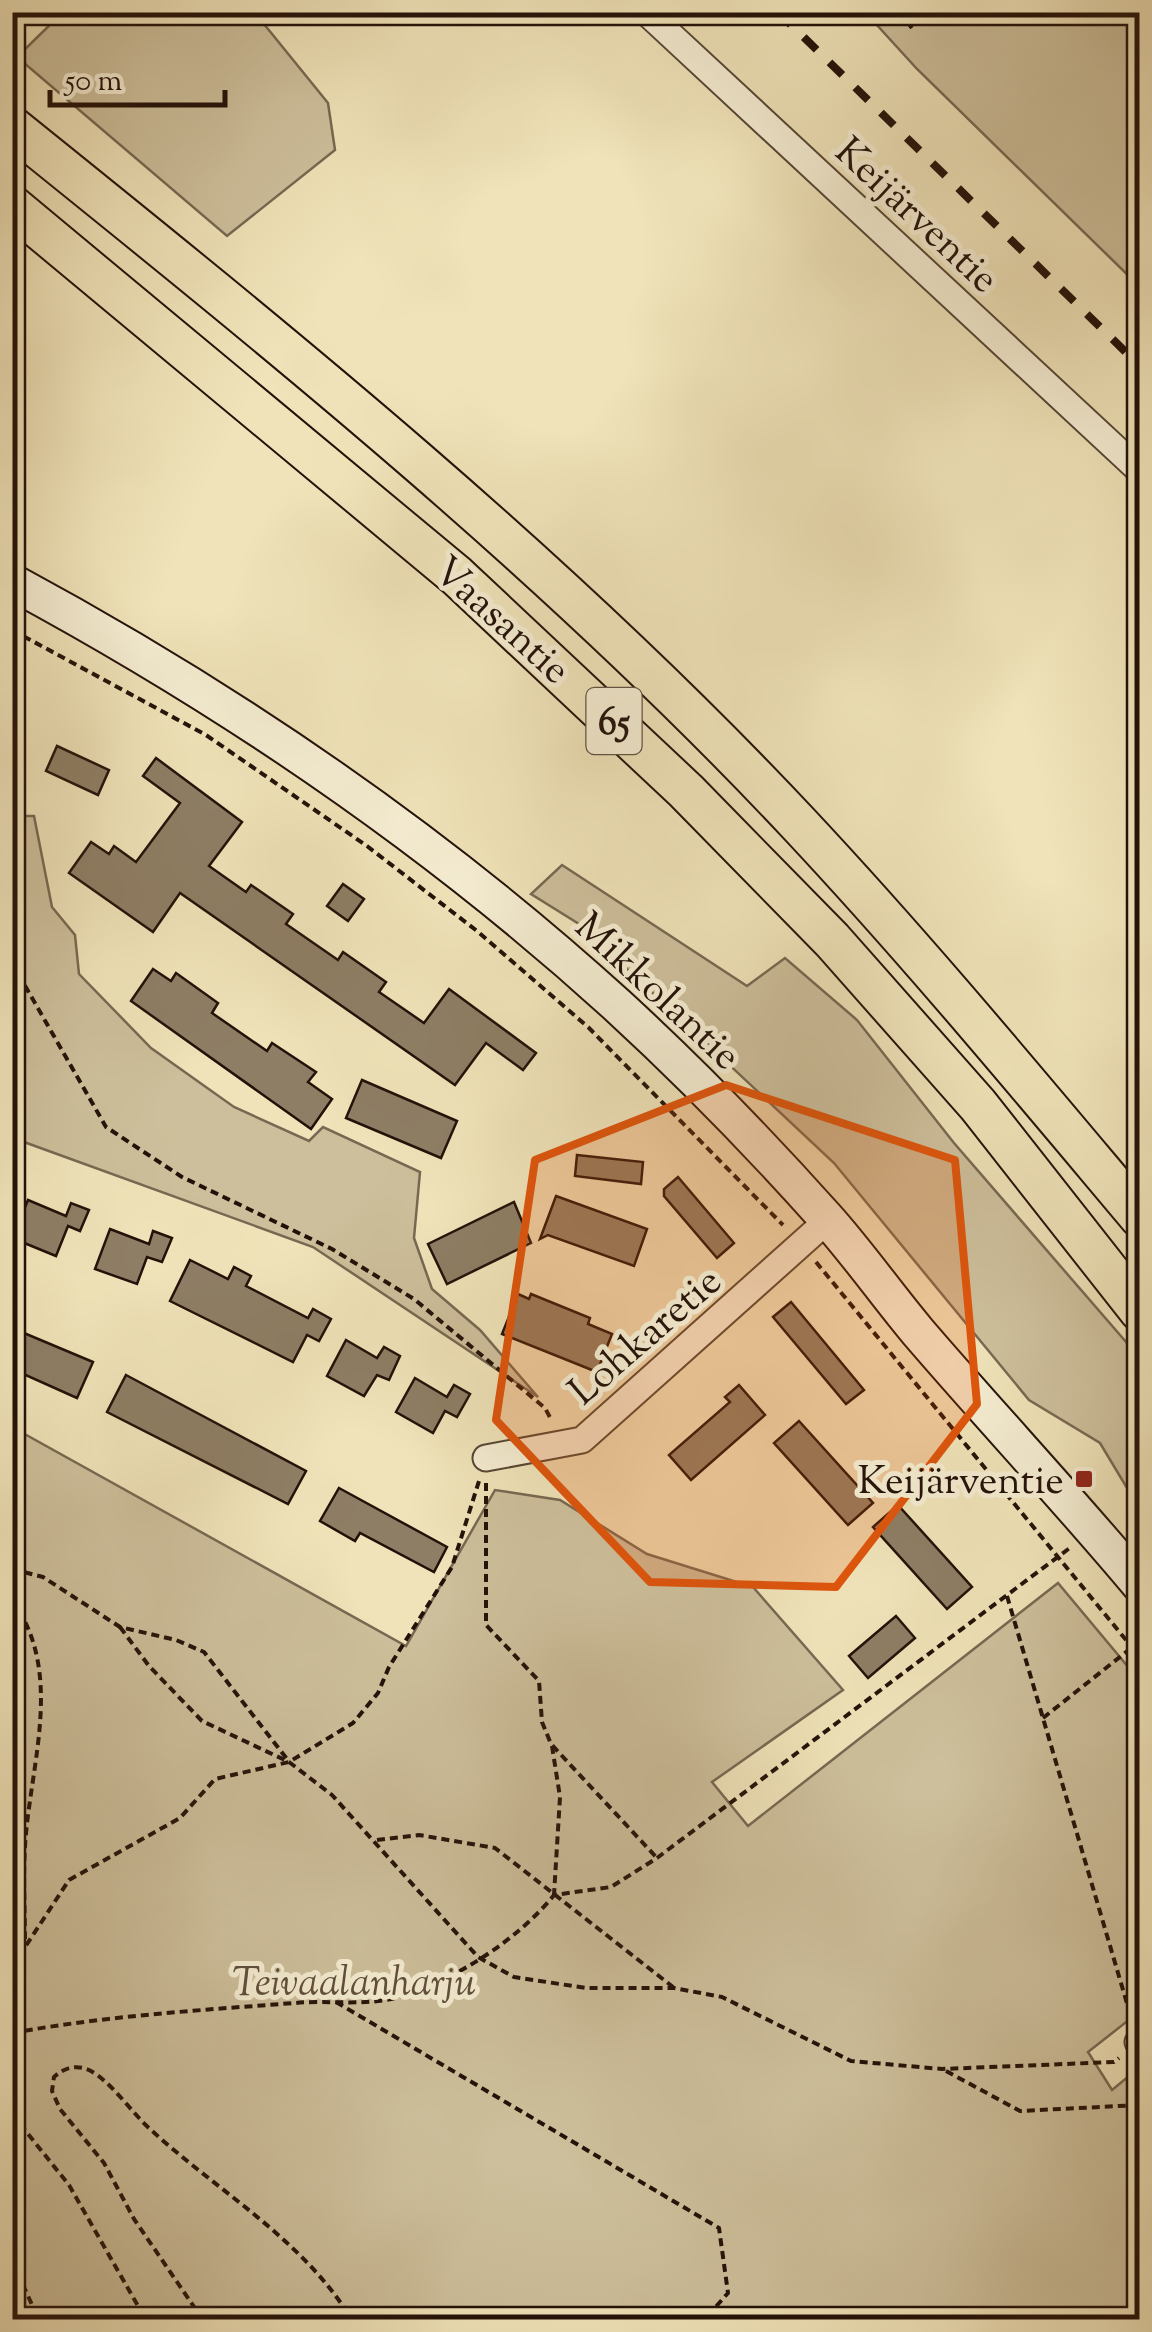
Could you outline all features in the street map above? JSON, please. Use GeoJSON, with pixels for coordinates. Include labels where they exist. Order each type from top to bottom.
{"type":"FeatureCollection","features":[{"type":"Feature","properties":{"kind":"highway","name":"Vaasantie"},"geometry":{"type":"LineString","coordinates":[[12,126],[406,450],[657,682],[797,822],[983,1029],[1140,1217]]}},
{"type":"Feature","properties":{"kind":"highway","name":"Vaasantie"},"geometry":{"type":"LineString","coordinates":[[12,206],[457,576],[686,790],[832,940],[978,1105],[1140,1311]]}},
{"type":"Feature","properties":{"kind":"main road","name":"Mikkolantie"},"geometry":{"type":"LineString","coordinates":[[12,582],[234,710],[439,858],[618,1006],[715,1099],[828,1220],[1091,1532],[1135,1572]]}},
{"type":"Feature","properties":{"kind":"street","name":"Keijärventie"},"geometry":{"type":"LineString","coordinates":[[646,12],[1140,471]]}},
{"type":"Feature","properties":{"kind":"street","name":"Lohkaretie"},"geometry":{"type":"LineString","coordinates":[[486,1458],[582,1440],[828,1220]]}},
{"type":"Feature","properties":{"kind":"path"},"geometry":{"type":"LineString","coordinates":[[16,33],[38,12]]}},
{"type":"Feature","properties":{"kind":"path"},"geometry":{"type":"LineString","coordinates":[[900,12],[912,28]]}},
{"type":"Feature","properties":{"kind":"path"},"geometry":{"type":"LineString","coordinates":[[12,630],[221,745],[281,783],[436,899],[589,1028],[802,1246],[1140,1656]]}},
{"type":"Feature","properties":{"kind":"path"},"geometry":{"type":"LineString","coordinates":[[12,964],[106,1126],[182,1177],[332,1248],[414,1299],[544,1408],[563,1443]]}},
{"type":"Feature","properties":{"kind":"path"},"geometry":{"type":"LineString","coordinates":[[12,2032],[75,2021],[332,2000],[391,1999],[430,1986],[534,1920],[554,1895],[560,1797],[551,1744],[542,1722],[538,1681],[486,1625],[486,1458]]}},
{"type":"Feature","properties":{"kind":"path"},"geometry":{"type":"LineString","coordinates":[[12,1967],[69,1880],[180,1818],[215,1779],[290,1762],[353,1724],[378,1693],[389,1666],[452,1567],[486,1458]]}},
{"type":"Feature","properties":{"kind":"path"},"geometry":{"type":"LineString","coordinates":[[554,1895],[611,1887],[657,1858],[1091,1532]]}},
{"type":"Feature","properties":{"kind":"path"},"geometry":{"type":"LineString","coordinates":[[12,1569],[42,1577],[120,1626],[176,1640],[204,1652],[290,1762]]}},
{"type":"Feature","properties":{"kind":"path"},"geometry":{"type":"LineString","coordinates":[[120,1626],[148,1666],[202,1721],[290,1762],[332,1795],[377,1840],[478,1956],[514,1976],[568,1986],[674,1988],[722,1997],[850,2061],[942,2069],[1114,2062],[1139,2042],[1006,1596]]}},
{"type":"Feature","properties":{"kind":"path"},"geometry":{"type":"LineString","coordinates":[[12,1600],[41,1664],[41,1716],[25,1846],[25,1945]]}},
{"type":"Feature","properties":{"kind":"path"},"geometry":{"type":"LineString","coordinates":[[1043,1718],[1140,1642]]}},
{"type":"Feature","properties":{"kind":"path"},"geometry":{"type":"LineString","coordinates":[[551,1744],[657,1858]]}},
{"type":"Feature","properties":{"kind":"path"},"geometry":{"type":"LineString","coordinates":[[377,1840],[419,1835],[494,1848],[674,1988]]}},
{"type":"Feature","properties":{"kind":"path"},"geometry":{"type":"LineString","coordinates":[[12,1932],[25,1945]]}},
{"type":"Feature","properties":{"kind":"path"},"geometry":{"type":"LineString","coordinates":[[332,2000],[719,2228],[728,2293],[704,2320]]}},
{"type":"Feature","properties":{"kind":"path"},"geometry":{"type":"LineString","coordinates":[[203,2320],[134,2219],[104,2163],[60,2109],[52,2091],[54,2078],[63,2070],[76,2066],[92,2071],[151,2130],[272,2229],[331,2290],[352,2320]]}},
{"type":"Feature","properties":{"kind":"path"},"geometry":{"type":"LineString","coordinates":[[942,2069],[1020,2111],[1140,2104]]}},
{"type":"Feature","properties":{"kind":"path"},"geometry":{"type":"LineString","coordinates":[[12,2114],[69,2186],[146,2320]]}},
{"type":"Feature","properties":{"kind":"path"},"geometry":{"type":"LineString","coordinates":[[12,2261],[38,2320]]}},
{"type":"Feature","properties":{"kind":"highlighted area"},"geometry":{"type":"Polygon","coordinates":[[[726,1085],[955,1160],[977,1404],[836,1587],[650,1582],[496,1420],[535,1160],[726,1085]]]}},
{"type":"Feature","properties":{"kind":"green space"},"geometry":{"type":"Polygon","coordinates":[[[62,13],[255,13],[328,103],[335,150],[227,236],[17,57],[62,13]]]}},
{"type":"Feature","properties":{"kind":"green space"},"geometry":{"type":"Polygon","coordinates":[[[866,13],[1139,13],[1139,286],[917,69],[866,13]]]}},
{"type":"Feature","properties":{"kind":"green space"},"geometry":{"type":"Polygon","coordinates":[[[12,816],[34,816],[52,907],[75,935],[79,974],[151,1048],[234,1107],[309,1141],[323,1127],[420,1172],[414,1238],[432,1289],[480,1330],[538,1397],[313,1247],[13,1138],[12,816]]]}},
{"type":"Feature","properties":{"kind":"green space"},"geometry":{"type":"Polygon","coordinates":[[[562,865],[747,986],[785,958],[857,1020],[954,1143],[1139,1357],[1139,1508],[1100,1443],[1029,1400],[834,1163],[579,924],[531,894],[562,865]]]}},
{"type":"Feature","properties":{"kind":"green space","name":"Teivaalanharju"},"geometry":{"type":"Polygon","coordinates":[[[12,1427],[406,1646],[495,1490],[560,1500],[647,1554],[753,1587],[843,1690],[712,1782],[748,1826],[1058,1583],[1139,1680],[1139,2012],[1088,2052],[1112,2090],[1139,2068],[1139,2319],[13,2319],[12,1427]]]}},
{"type":"Feature","properties":{"kind":"building"},"geometry":{"type":"Polygon","coordinates":[[[57,746],[109,770],[98,795],[46,771],[57,746]]]}},
{"type":"Feature","properties":{"kind":"building"},"geometry":{"type":"Polygon","coordinates":[[[156,758],[242,822],[209,866],[246,892],[251,885],[293,914],[286,924],[338,960],[343,952],[386,982],[379,992],[424,1023],[449,989],[536,1053],[523,1070],[486,1043],[455,1085],[180,893],[153,932],[69,873],[91,842],[109,854],[114,846],[136,862],[180,803],[143,776],[156,758]]]}},
{"type":"Feature","properties":{"kind":"building"},"geometry":{"type":"Polygon","coordinates":[[[343,884],[364,899],[348,921],[327,906],[343,884]]]}},
{"type":"Feature","properties":{"kind":"building"},"geometry":{"type":"Polygon","coordinates":[[[153,969],[171,981],[176,973],[218,1003],[212,1013],[267,1051],[272,1043],[316,1072],[308,1082],[332,1099],[311,1129],[131,1001],[153,969]]]}},
{"type":"Feature","properties":{"kind":"building"},"geometry":{"type":"Polygon","coordinates":[[[362,1080],[457,1121],[441,1158],[346,1118],[362,1080]]]}},
{"type":"Feature","properties":{"kind":"building"},"geometry":{"type":"Polygon","coordinates":[[[577,1155],[643,1162],[641,1184],[575,1176],[577,1155]]]}},
{"type":"Feature","properties":{"kind":"building"},"geometry":{"type":"Polygon","coordinates":[[[678,1177],[734,1243],[717,1258],[664,1196],[664,1189],[678,1177]]]}},
{"type":"Feature","properties":{"kind":"building"},"geometry":{"type":"Polygon","coordinates":[[[556,1196],[647,1229],[634,1266],[548,1235],[540,1239],[556,1196]]]}},
{"type":"Feature","properties":{"kind":"building"},"geometry":{"type":"Polygon","coordinates":[[[28,1200],[66,1216],[71,1203],[89,1210],[80,1231],[68,1226],[56,1256],[12,1238],[28,1200]]]}},
{"type":"Feature","properties":{"kind":"building"},"geometry":{"type":"Polygon","coordinates":[[[514,1202],[531,1243],[447,1284],[428,1244],[514,1202]]]}},
{"type":"Feature","properties":{"kind":"building"},"geometry":{"type":"Polygon","coordinates":[[[110,1229],[149,1244],[153,1231],[172,1238],[162,1262],[147,1257],[137,1284],[95,1269],[110,1229]]]}},
{"type":"Feature","properties":{"kind":"building"},"geometry":{"type":"Polygon","coordinates":[[[190,1260],[228,1279],[234,1267],[251,1276],[246,1286],[308,1318],[313,1309],[331,1319],[319,1341],[307,1335],[293,1362],[170,1301],[190,1260]]]}},
{"type":"Feature","properties":{"kind":"building"},"geometry":{"type":"Polygon","coordinates":[[[518,1294],[529,1299],[531,1294],[590,1318],[588,1324],[612,1334],[597,1372],[502,1334],[518,1294]]]}},
{"type":"Feature","properties":{"kind":"building"},"geometry":{"type":"Polygon","coordinates":[[[791,1302],[864,1390],[846,1404],[773,1317],[791,1302]]]}},
{"type":"Feature","properties":{"kind":"building"},"geometry":{"type":"Polygon","coordinates":[[[12,1328],[93,1362],[77,1398],[12,1369],[12,1328]]]}},
{"type":"Feature","properties":{"kind":"building"},"geometry":{"type":"Polygon","coordinates":[[[346,1340],[377,1358],[384,1347],[400,1356],[389,1380],[377,1375],[364,1396],[327,1376],[346,1340]]]}},
{"type":"Feature","properties":{"kind":"building"},"geometry":{"type":"Polygon","coordinates":[[[126,1375],[306,1471],[288,1504],[107,1412],[126,1375]]]}},
{"type":"Feature","properties":{"kind":"building"},"geometry":{"type":"Polygon","coordinates":[[[415,1378],[447,1397],[454,1385],[470,1394],[457,1417],[445,1411],[433,1433],[396,1412],[415,1378]]]}},
{"type":"Feature","properties":{"kind":"building"},"geometry":{"type":"Polygon","coordinates":[[[739,1385],[765,1415],[691,1480],[669,1455],[730,1402],[725,1397],[739,1385]]]}},
{"type":"Feature","properties":{"kind":"building"},"geometry":{"type":"Polygon","coordinates":[[[799,1421],[873,1503],[848,1525],[774,1443],[799,1421]]]}},
{"type":"Feature","properties":{"kind":"building"},"geometry":{"type":"Polygon","coordinates":[[[339,1488],[447,1547],[434,1572],[360,1533],[355,1541],[320,1521],[339,1488]]]}},
{"type":"Feature","properties":{"kind":"building"},"geometry":{"type":"Polygon","coordinates":[[[898,1505],[972,1587],[947,1609],[873,1527],[898,1505]]]}},
{"type":"Feature","properties":{"kind":"building"},"geometry":{"type":"Polygon","coordinates":[[[896,1616],[915,1638],[868,1678],[849,1656],[896,1616]]]}},
{"type":"Feature","properties":{"kind":"railway"},"geometry":{"type":"LineString","coordinates":[[778,12],[1140,366]]}},
{"type":"Feature","properties":{"kind":"place","name":"Keijärventie"},"geometry":{"type":"Point","coordinates":[1084,1479]}}]}
